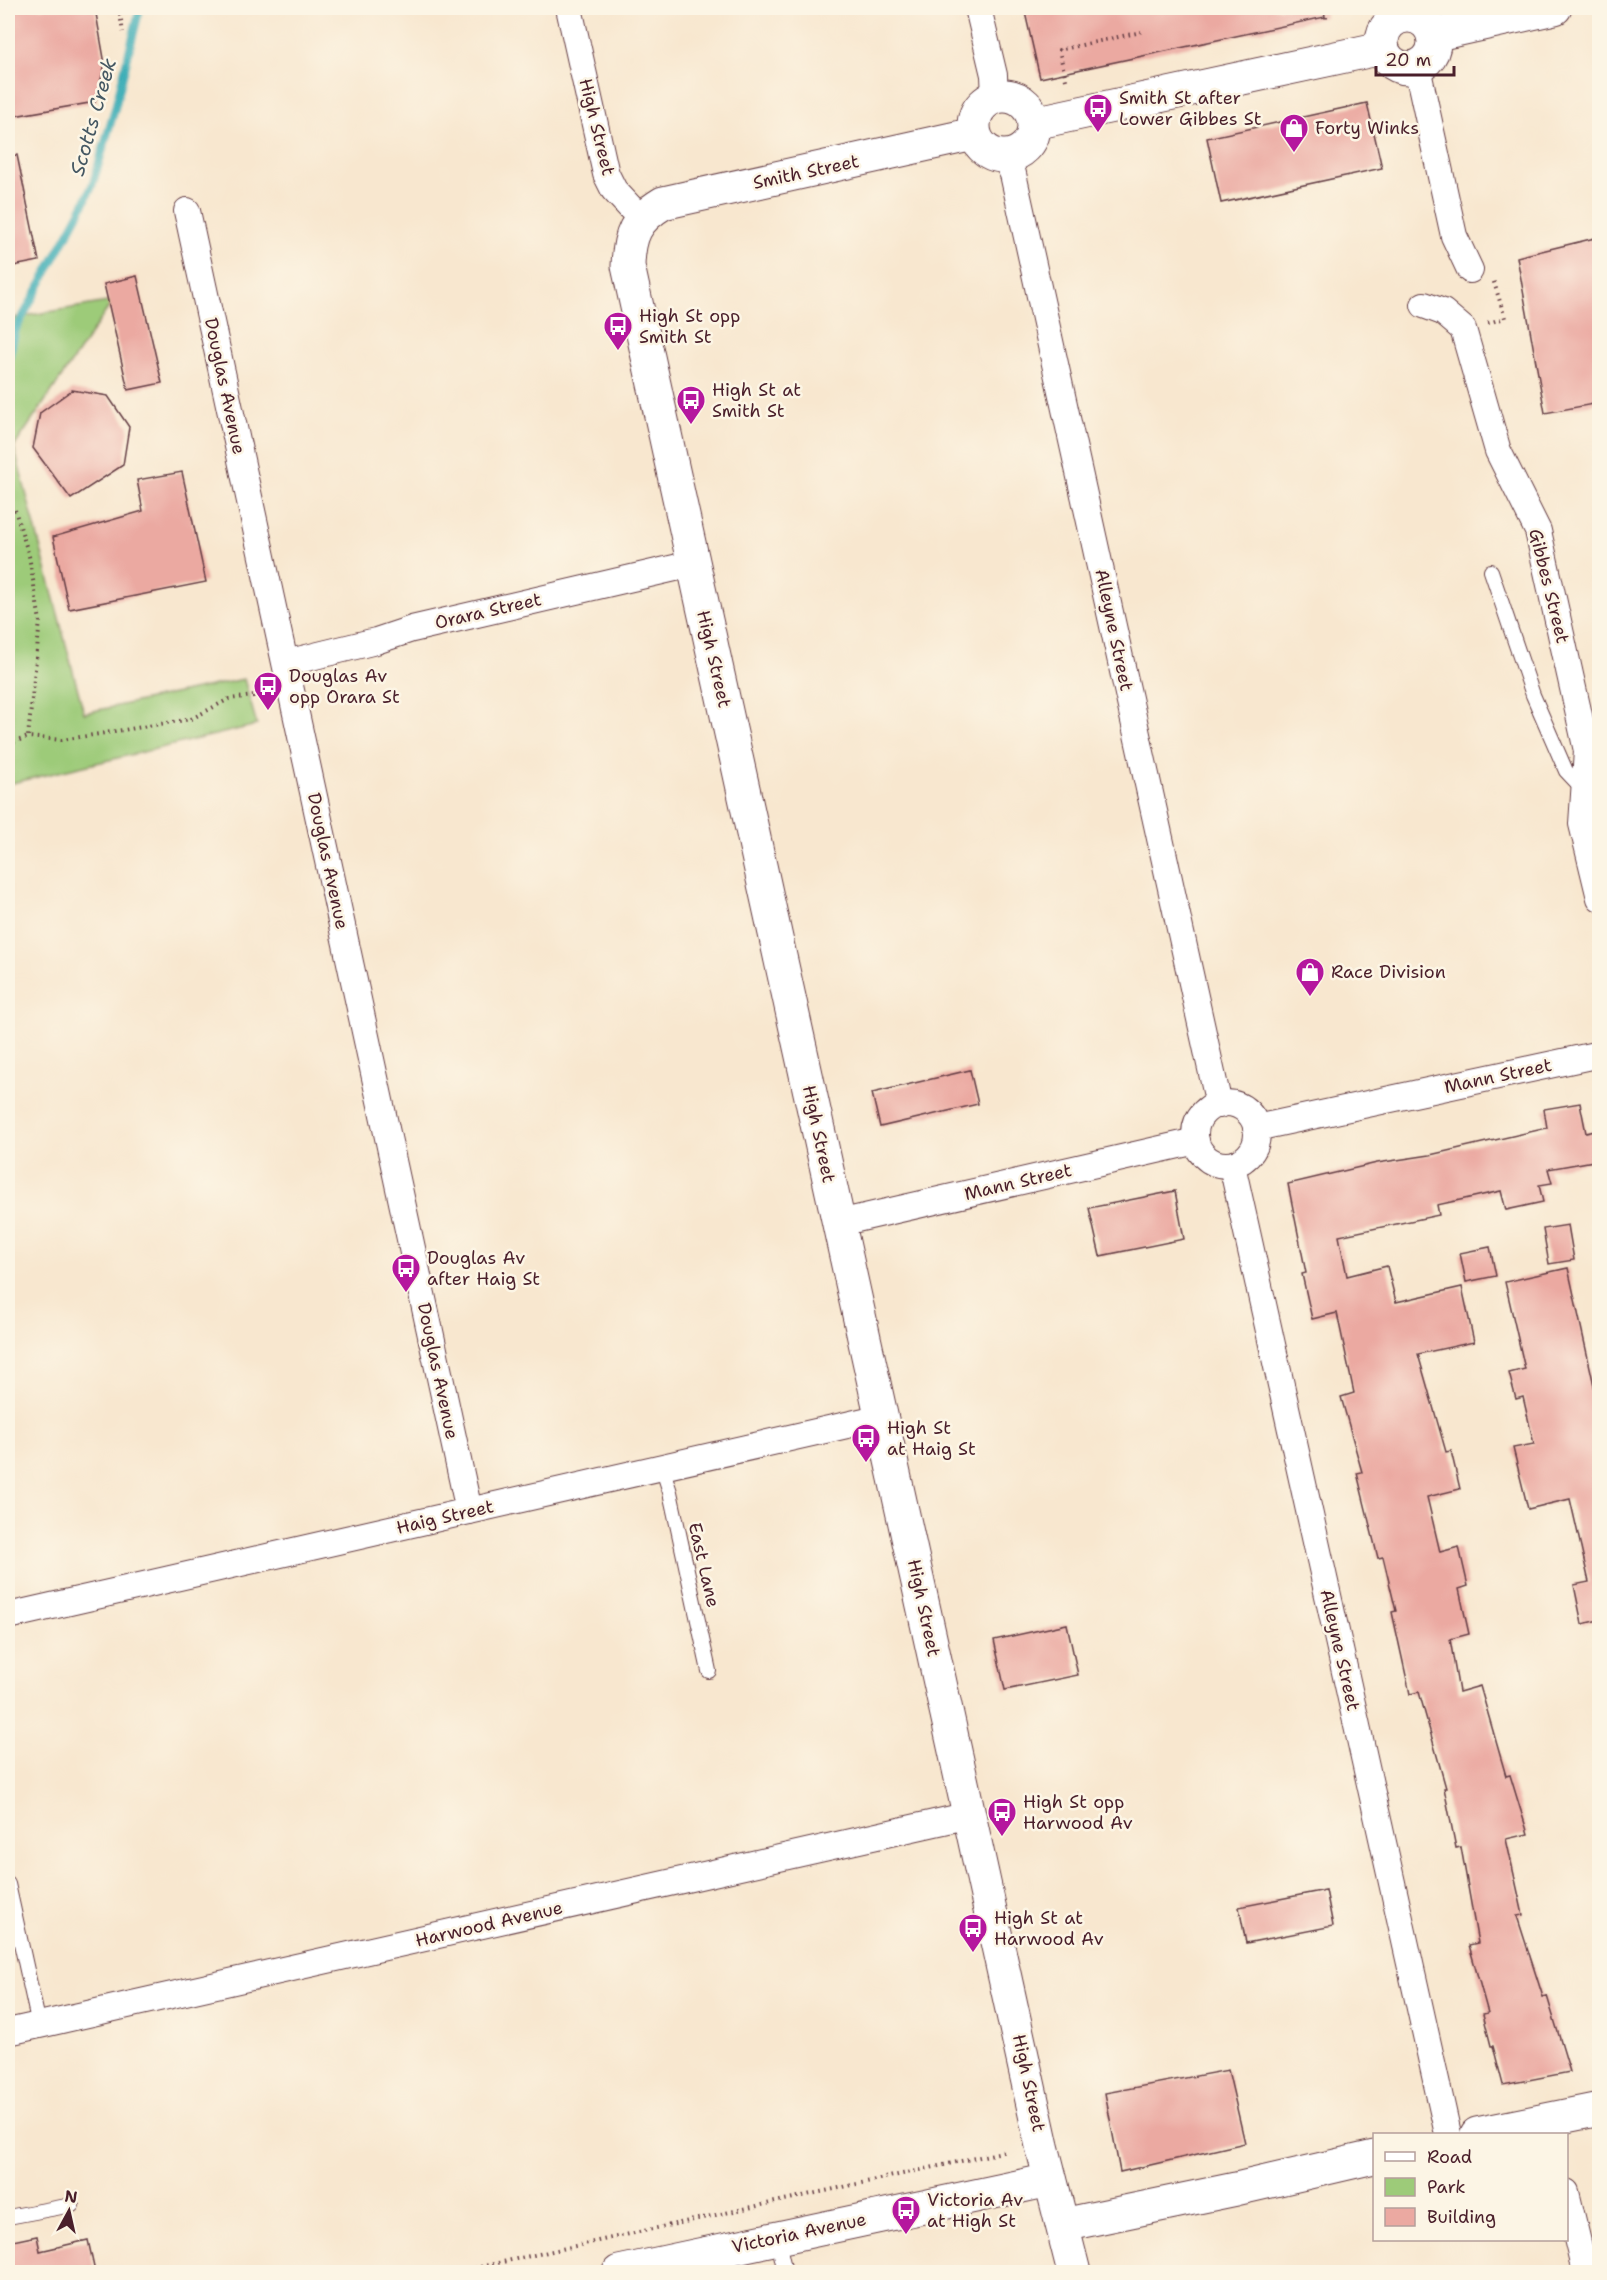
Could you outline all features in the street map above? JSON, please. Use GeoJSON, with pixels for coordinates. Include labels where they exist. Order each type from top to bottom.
{"type":"FeatureCollection","features":[{"type":"Feature","properties":{"kind":"street","name":"High Street"},"geometry":{"type":"LineString","coordinates":[[569,8],[606,174],[614,190],[641,219],[628,244],[628,266],[1050,2180],[1074,2272]]}},
{"type":"Feature","properties":{"kind":"street"},"geometry":{"type":"LineString","coordinates":[[978,8],[994,75],[995,98]]}},
{"type":"Feature","properties":{"kind":"street"},"geometry":{"type":"LineString","coordinates":[[1433,35],[1555,8]]}},
{"type":"Feature","properties":{"kind":"street"},"geometry":{"type":"LineString","coordinates":[[1398,12],[1422,20],[1428,25],[1433,35],[1434,48],[1431,56],[1417,67],[1408,69],[1392,63],[1382,48],[1383,33],[1398,12]]}},
{"type":"Feature","properties":{"kind":"street"},"geometry":{"type":"LineString","coordinates":[[1034,123],[1382,48]]}},
{"type":"Feature","properties":{"kind":"street"},"geometry":{"type":"LineString","coordinates":[[1417,67],[1454,236],[1470,270]]}},
{"type":"Feature","properties":{"kind":"street"},"geometry":{"type":"LineString","coordinates":[[995,98],[1012,98],[1020,102],[1027,108],[1034,123],[1033,134],[1023,150],[1005,157],[986,151],[978,143],[974,134],[973,125],[980,108],[995,98]]}},
{"type":"Feature","properties":{"kind":"street","name":"Smith Street"},"geometry":{"type":"LineString","coordinates":[[641,219],[663,203],[974,134]]}},
{"type":"Feature","properties":{"kind":"street","name":"Alleyne Street"},"geometry":{"type":"LineString","coordinates":[[1005,157],[1016,185],[1219,1105]]}},
{"type":"Feature","properties":{"kind":"street","name":"Douglas Avenue"},"geometry":{"type":"LineString","coordinates":[[187,211],[469,1511]]}},
{"type":"Feature","properties":{"kind":"street"},"geometry":{"type":"LineString","coordinates":[[1425,305],[1443,312],[1463,329]]}},
{"type":"Feature","properties":{"kind":"street","name":"Gibbes Street"},"geometry":{"type":"LineString","coordinates":[[1463,329],[1498,451],[1538,531],[1587,751],[1593,758],[1584,790],[1582,824],[1599,898]]}},
{"type":"Feature","properties":{"kind":"street","name":"Orara Street"},"geometry":{"type":"LineString","coordinates":[[286,663],[376,641],[412,629],[692,564]]}},
{"type":"Feature","properties":{"kind":"street","name":"Mann Street"},"geometry":{"type":"LineString","coordinates":[[1256,1128],[1599,1054]]}},
{"type":"Feature","properties":{"kind":"street"},"geometry":{"type":"LineString","coordinates":[[1219,1105],[1238,1106],[1253,1119],[1256,1128],[1255,1147],[1242,1161],[1232,1165],[1223,1165],[1206,1157],[1196,1141],[1198,1122],[1210,1108],[1219,1105]]}},
{"type":"Feature","properties":{"kind":"street","name":"Mann Street"},"geometry":{"type":"LineString","coordinates":[[839,1223],[1196,1141]]}},
{"type":"Feature","properties":{"kind":"street","name":"Alleyne Street"},"geometry":{"type":"LineString","coordinates":[[1232,1165],[1448,2133]]}},
{"type":"Feature","properties":{"kind":"street","name":"Haig Street"},"geometry":{"type":"LineString","coordinates":[[8,1616],[882,1417]]}},
{"type":"Feature","properties":{"kind":"street","name":"Harwood Avenue"},"geometry":{"type":"LineString","coordinates":[[8,2032],[970,1815]]}},
{"type":"Feature","properties":{"kind":"street"},"geometry":{"type":"LineString","coordinates":[[1488,2133],[1552,2127],[1599,2109]]}},
{"type":"Feature","properties":{"kind":"street"},"geometry":{"type":"LineString","coordinates":[[1063,2225],[1236,2190],[1373,2157]]}},
{"type":"Feature","properties":{"kind":"street","name":"Victoria Avenue"},"geometry":{"type":"LineString","coordinates":[[620,2272],[1050,2180]]}},
{"type":"Feature","properties":{"kind":"street"},"geometry":{"type":"LineString","coordinates":[[1568,2201],[1585,2272]]}},
{"type":"Feature","properties":{"kind":"lane"},"geometry":{"type":"LineString","coordinates":[[1491,572],[1533,695],[1566,771],[1584,790]]}},
{"type":"Feature","properties":{"kind":"lane","name":"East Lane"},"geometry":{"type":"LineString","coordinates":[[662,1467],[670,1492],[709,1671]]}},
{"type":"Feature","properties":{"kind":"lane"},"geometry":{"type":"LineString","coordinates":[[8,1884],[39,2025]]}},
{"type":"Feature","properties":{"kind":"lane"},"geometry":{"type":"LineString","coordinates":[[8,2217],[72,2205]]}},
{"type":"Feature","properties":{"kind":"lane"},"geometry":{"type":"LineString","coordinates":[[777,2237],[785,2272]]}},
{"type":"Feature","properties":{"kind":"path"},"geometry":{"type":"LineString","coordinates":[[119,8],[123,32]]}},
{"type":"Feature","properties":{"kind":"path"},"geometry":{"type":"LineString","coordinates":[[1066,80],[1059,50],[1141,32]]}},
{"type":"Feature","properties":{"kind":"path"},"geometry":{"type":"LineString","coordinates":[[1463,329],[1505,318],[1497,286],[1490,272],[1470,270]]}},
{"type":"Feature","properties":{"kind":"path"},"geometry":{"type":"LineString","coordinates":[[15,510],[29,556],[40,621],[28,737]]}},
{"type":"Feature","properties":{"kind":"path"},"geometry":{"type":"LineString","coordinates":[[8,744],[28,737],[62,740],[190,719],[229,699],[254,696],[286,663]]}},
{"type":"Feature","properties":{"kind":"path"},"geometry":{"type":"LineString","coordinates":[[457,2272],[1007,2151]]}},
{"type":"Feature","properties":{"kind":"green space"},"geometry":{"type":"Polygon","coordinates":[[[113,301],[14,447],[84,713],[244,679],[257,725],[8,784],[8,319],[113,301]]]}},
{"type":"Feature","properties":{"kind":"building"},"geometry":{"type":"Polygon","coordinates":[[[8,8],[95,8],[105,64],[95,102],[8,117],[8,8]]]}},
{"type":"Feature","properties":{"kind":"building"},"geometry":{"type":"Polygon","coordinates":[[[1024,8],[1324,8],[1325,17],[1040,78],[1024,8]]]}},
{"type":"Feature","properties":{"kind":"building","name":"Forty Winks"},"geometry":{"type":"Polygon","coordinates":[[[1367,103],[1382,168],[1221,203],[1207,138],[1367,103]]]}},
{"type":"Feature","properties":{"kind":"building"},"geometry":{"type":"Polygon","coordinates":[[[17,155],[39,261],[8,267],[8,156],[17,155]]]}},
{"type":"Feature","properties":{"kind":"building"},"geometry":{"type":"Polygon","coordinates":[[[1599,237],[1599,403],[1545,413],[1517,257],[1599,237]]]}},
{"type":"Feature","properties":{"kind":"building"},"geometry":{"type":"Polygon","coordinates":[[[137,276],[162,383],[128,390],[104,284],[137,276]]]}},
{"type":"Feature","properties":{"kind":"building"},"geometry":{"type":"Polygon","coordinates":[[[72,390],[108,396],[129,427],[123,465],[71,499],[33,448],[40,413],[72,390]]]}},
{"type":"Feature","properties":{"kind":"building"},"geometry":{"type":"Polygon","coordinates":[[[182,472],[206,582],[69,609],[53,537],[143,511],[137,480],[182,472]]]}},
{"type":"Feature","properties":{"kind":"building"},"geometry":{"type":"Polygon","coordinates":[[[970,1070],[978,1104],[880,1127],[872,1093],[970,1070]]]}},
{"type":"Feature","properties":{"kind":"building"},"geometry":{"type":"Polygon","coordinates":[[[1580,1103],[1586,1133],[1599,1130],[1599,1160],[1548,1169],[1552,1183],[1539,1185],[1543,1202],[1506,1210],[1501,1191],[1437,1205],[1439,1215],[1339,1236],[1347,1276],[1387,1266],[1396,1302],[1462,1287],[1474,1342],[1418,1354],[1446,1452],[1451,1451],[1460,1489],[1427,1497],[1440,1552],[1459,1547],[1468,1586],[1459,1589],[1469,1634],[1450,1639],[1459,1692],[1480,1686],[1506,1776],[1510,1775],[1528,1834],[1506,1839],[1523,1915],[1517,1916],[1543,1997],[1547,1996],[1570,2072],[1503,2085],[1483,2014],[1488,2013],[1469,1945],[1478,1943],[1461,1847],[1456,1848],[1444,1788],[1446,1788],[1419,1692],[1410,1694],[1392,1612],[1396,1611],[1383,1557],[1378,1558],[1357,1473],[1362,1472],[1341,1397],[1354,1393],[1337,1313],[1312,1319],[1302,1274],[1306,1273],[1288,1184],[1547,1128],[1544,1109],[1580,1103]]]}},
{"type":"Feature","properties":{"kind":"building"},"geometry":{"type":"Polygon","coordinates":[[[1175,1191],[1184,1239],[1100,1256],[1089,1208],[1175,1191]]]}},
{"type":"Feature","properties":{"kind":"building"},"geometry":{"type":"Polygon","coordinates":[[[1568,1225],[1574,1260],[1549,1264],[1543,1229],[1568,1225]]]}},
{"type":"Feature","properties":{"kind":"building"},"geometry":{"type":"Polygon","coordinates":[[[1490,1247],[1496,1276],[1466,1282],[1460,1253],[1490,1247]]]}},
{"type":"Feature","properties":{"kind":"building"},"geometry":{"type":"Polygon","coordinates":[[[1568,1268],[1599,1408],[1599,1620],[1582,1624],[1574,1585],[1589,1582],[1570,1499],[1528,1509],[1513,1448],[1534,1444],[1523,1397],[1516,1399],[1509,1373],[1525,1369],[1505,1282],[1568,1268]]]}},
{"type":"Feature","properties":{"kind":"building"},"geometry":{"type":"Polygon","coordinates":[[[1067,1624],[1078,1675],[1005,1690],[994,1640],[1067,1624]]]}},
{"type":"Feature","properties":{"kind":"building"},"geometry":{"type":"Polygon","coordinates":[[[1326,1890],[1333,1926],[1246,1943],[1239,1907],[1326,1890]]]}},
{"type":"Feature","properties":{"kind":"building"},"geometry":{"type":"Polygon","coordinates":[[[1228,2070],[1245,2143],[1120,2172],[1105,2093],[1228,2070]]]}},
{"type":"Feature","properties":{"kind":"building"},"geometry":{"type":"Polygon","coordinates":[[[37,2236],[40,2251],[88,2240],[95,2272],[8,2272],[8,2242],[37,2236]]]}},
{"type":"Feature","properties":{"kind":"waterway","name":"Scotts Creek"},"geometry":{"type":"LineString","coordinates":[[8,362],[16,329],[83,206],[93,183],[114,112],[140,8]]}},
{"type":"Feature","properties":{"kind":"place","name":"Smith St after Lower Gibbes St"},"geometry":{"type":"Point","coordinates":[1098,134]}},
{"type":"Feature","properties":{"kind":"place","name":"Forty Winks"},"geometry":{"type":"Point","coordinates":[1294,154]}},
{"type":"Feature","properties":{"kind":"place","name":"High St opp Smith St"},"geometry":{"type":"Point","coordinates":[618,352]}},
{"type":"Feature","properties":{"kind":"place","name":"High St at Smith St"},"geometry":{"type":"Point","coordinates":[691,426]}},
{"type":"Feature","properties":{"kind":"place","name":"Douglas Av opp Orara St"},"geometry":{"type":"Point","coordinates":[268,712]}},
{"type":"Feature","properties":{"kind":"place","name":"Race Division"},"geometry":{"type":"Point","coordinates":[1310,998]}},
{"type":"Feature","properties":{"kind":"place","name":"Douglas Av after Haig St"},"geometry":{"type":"Point","coordinates":[406,1294]}},
{"type":"Feature","properties":{"kind":"place","name":"High St at Haig St"},"geometry":{"type":"Point","coordinates":[866,1464]}},
{"type":"Feature","properties":{"kind":"place","name":"High St opp Harwood Av"},"geometry":{"type":"Point","coordinates":[1002,1838]}},
{"type":"Feature","properties":{"kind":"place","name":"High St at Harwood Av"},"geometry":{"type":"Point","coordinates":[973,1954]}},
{"type":"Feature","properties":{"kind":"place","name":"Victoria Av at High St"},"geometry":{"type":"Point","coordinates":[906,2236]}}]}
